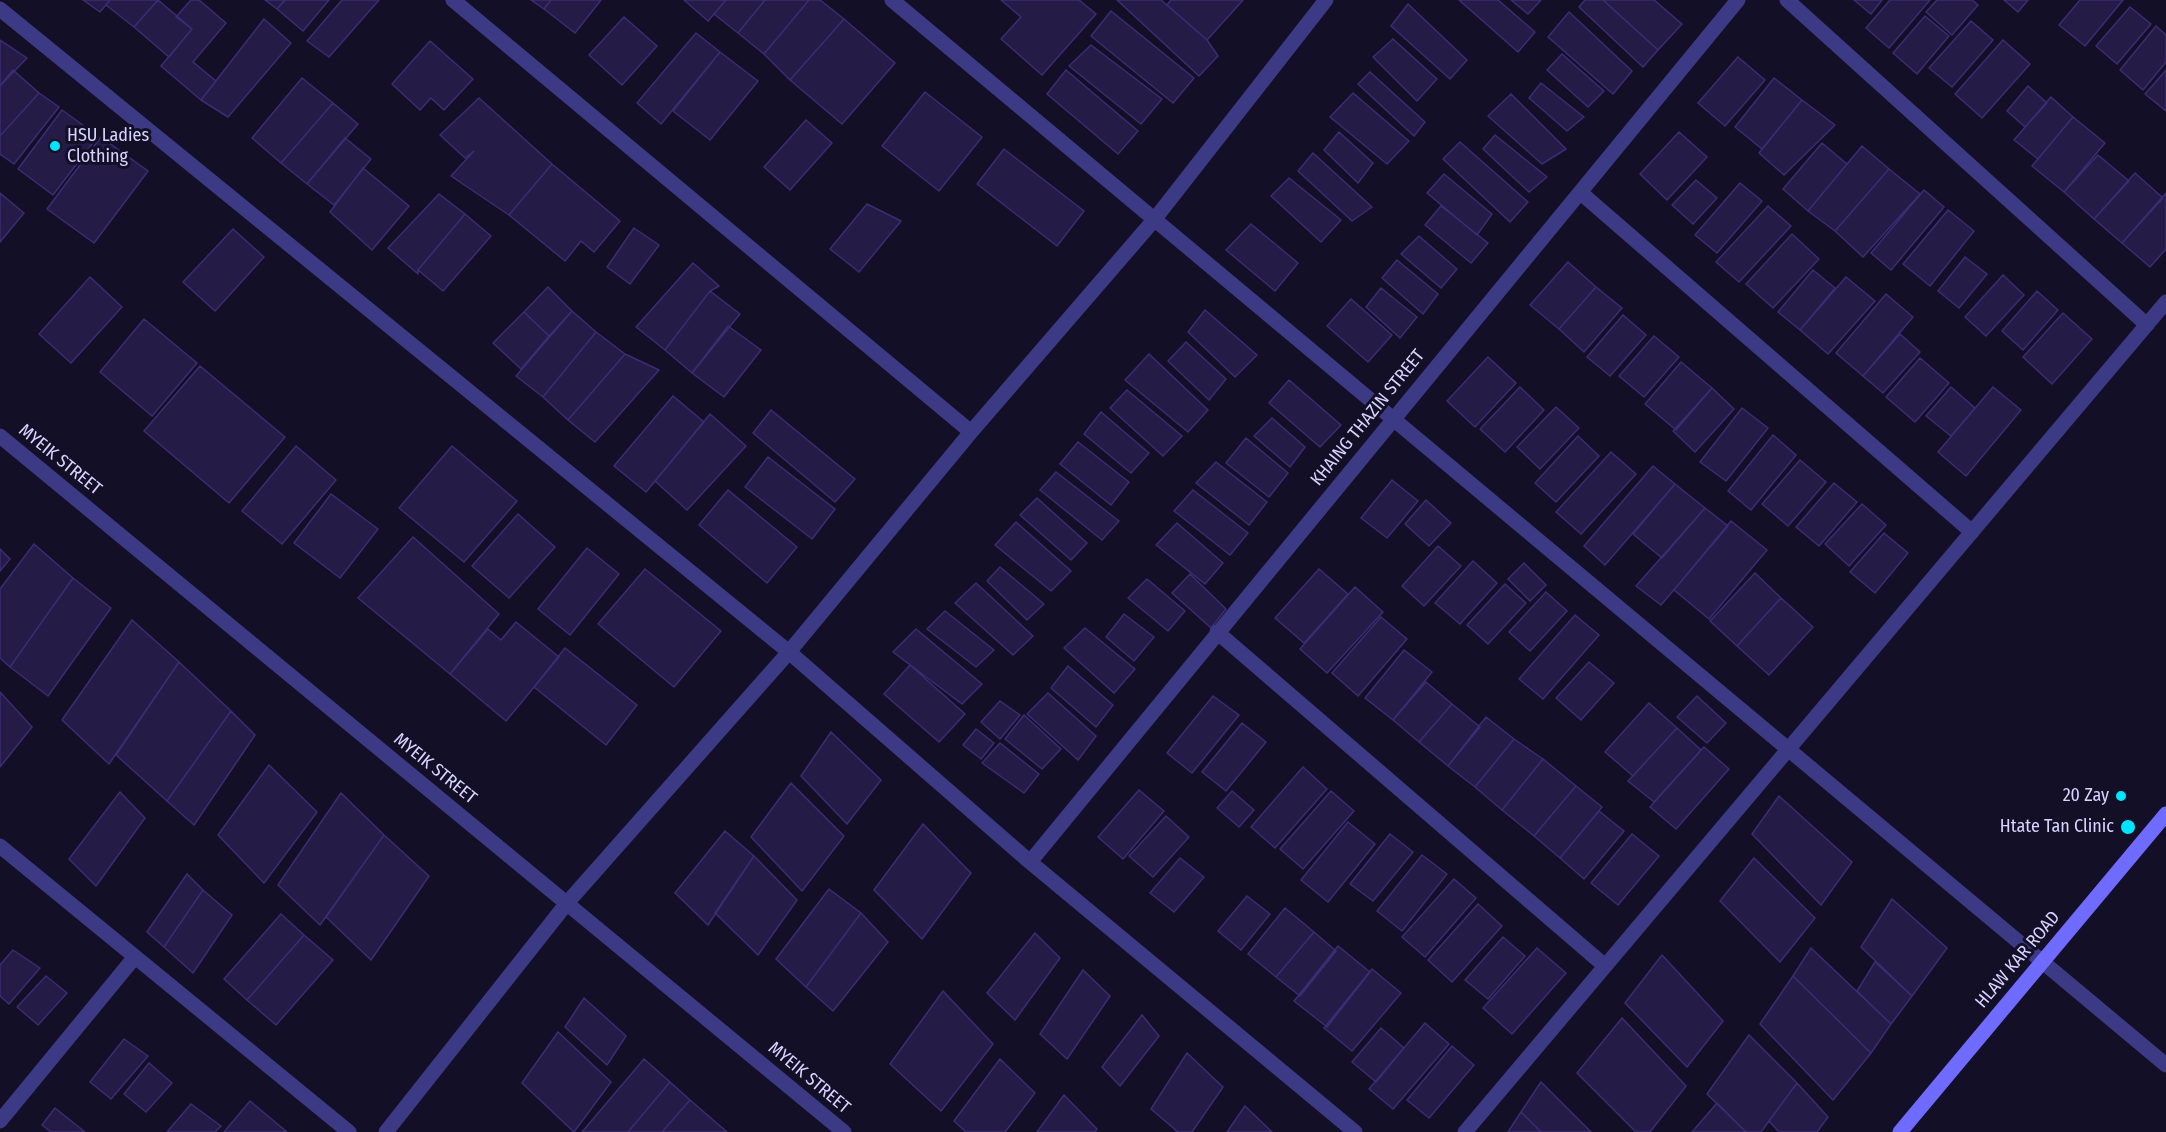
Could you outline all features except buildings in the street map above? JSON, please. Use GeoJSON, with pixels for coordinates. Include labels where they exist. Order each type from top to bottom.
{"type":"FeatureCollection","features":[{"type":"Feature","properties":{"kind":"main road","name":"HLAW KAR ROAD"},"geometry":{"type":"LineString","coordinates":[[1900,1132],[2166,814]]}},
{"type":"Feature","properties":{"kind":"street"},"geometry":{"type":"LineString","coordinates":[[453,0],[971,432]]}},
{"type":"Feature","properties":{"kind":"street"},"geometry":{"type":"LineString","coordinates":[[892,0],[2041,963],[2166,1065]]}},
{"type":"Feature","properties":{"kind":"street"},"geometry":{"type":"LineString","coordinates":[[386,1132],[567,903],[789,652],[971,432],[1154,220],[1326,0]]}},
{"type":"Feature","properties":{"kind":"street","name":"KHAING THAZIN STREET"},"geometry":{"type":"LineString","coordinates":[[1030,862],[1392,418],[1581,193],[1738,0]]}},
{"type":"Feature","properties":{"kind":"street"},"geometry":{"type":"LineString","coordinates":[[1787,0],[2146,325]]}},
{"type":"Feature","properties":{"kind":"street"},"geometry":{"type":"LineString","coordinates":[[0,9],[789,652],[1030,862],[1355,1132]]}},
{"type":"Feature","properties":{"kind":"street"},"geometry":{"type":"LineString","coordinates":[[1581,193],[1972,532]]}},
{"type":"Feature","properties":{"kind":"street"},"geometry":{"type":"LineString","coordinates":[[1465,1132],[2166,302]]}},
{"type":"Feature","properties":{"kind":"street","name":"MYEIK STREET"},"geometry":{"type":"LineString","coordinates":[[0,436],[844,1132]]}},
{"type":"Feature","properties":{"kind":"street"},"geometry":{"type":"LineString","coordinates":[[1217,632],[1605,966]]}},
{"type":"Feature","properties":{"kind":"street"},"geometry":{"type":"LineString","coordinates":[[0,846],[349,1132]]}},
{"type":"Feature","properties":{"kind":"street"},"geometry":{"type":"LineString","coordinates":[[0,1121],[134,958]]}},
{"type":"Feature","properties":{"kind":"place","name":"HSU Ladies Clothing"},"geometry":{"type":"Point","coordinates":[55,146]}},
{"type":"Feature","properties":{"kind":"place","name":"20 Zay"},"geometry":{"type":"Point","coordinates":[2121,796]}},
{"type":"Feature","properties":{"kind":"place","name":"Htate Tan Clinic"},"geometry":{"type":"Point","coordinates":[2128,827]}}]}
